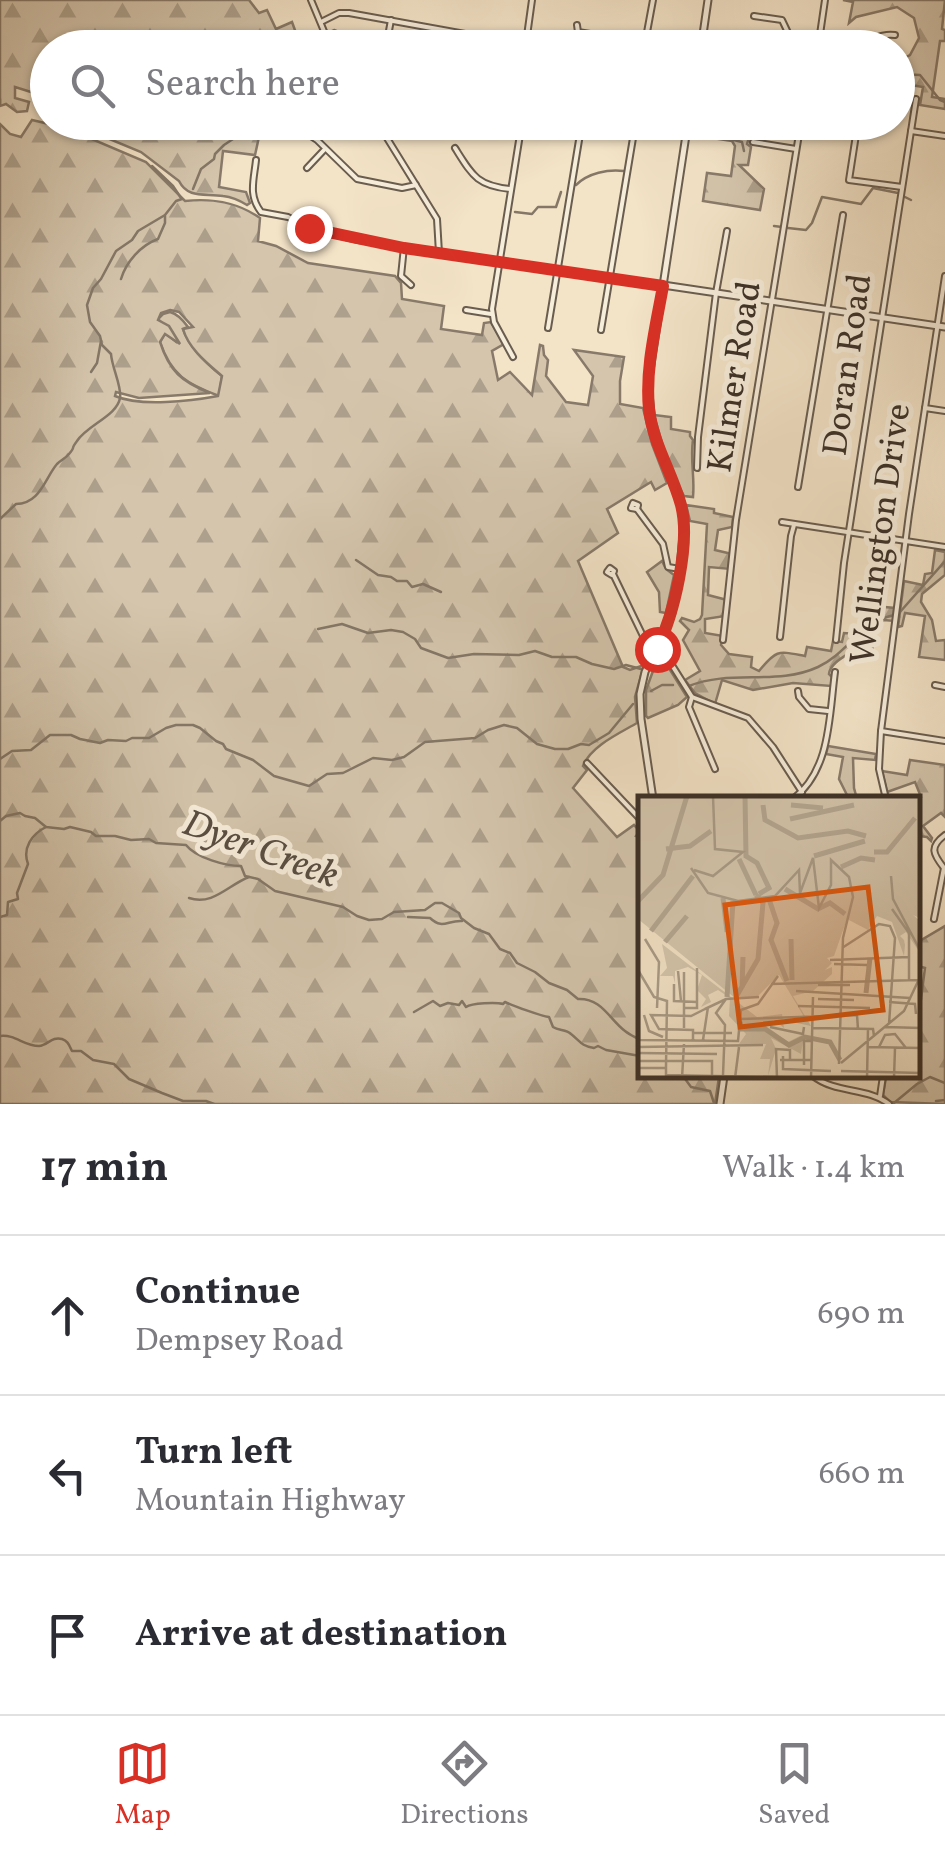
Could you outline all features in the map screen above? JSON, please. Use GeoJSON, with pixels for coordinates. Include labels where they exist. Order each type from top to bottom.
{"type":"FeatureCollection","features":[{"type":"Feature","properties":{"kind":"street"},"geometry":{"type":"LineString","coordinates":[[311,0],[323,30]]}},
{"type":"Feature","properties":{"kind":"street"},"geometry":{"type":"LineString","coordinates":[[528,30],[532,0]]}},
{"type":"Feature","properties":{"kind":"street"},"geometry":{"type":"LineString","coordinates":[[647,30],[653,0]]}},
{"type":"Feature","properties":{"kind":"street"},"geometry":{"type":"LineString","coordinates":[[703,30],[707,0]]}},
{"type":"Feature","properties":{"kind":"street"},"geometry":{"type":"LineString","coordinates":[[821,30],[825,0]]}},
{"type":"Feature","properties":{"kind":"street"},"geometry":{"type":"LineString","coordinates":[[320,22],[342,13],[442,30]]}},
{"type":"Feature","properties":{"kind":"street"},"geometry":{"type":"LineString","coordinates":[[754,16],[782,20],[787,30]]}},
{"type":"Feature","properties":{"kind":"street"},"geometry":{"type":"LineString","coordinates":[[389,30],[390,20]]}},
{"type":"Feature","properties":{"kind":"street"},"geometry":{"type":"LineString","coordinates":[[576,26],[577,30]]}},
{"type":"Feature","properties":{"kind":"street","name":"Doran Road"},"geometry":{"type":"LineString","coordinates":[[915,106],[916,99]]}},
{"type":"Feature","properties":{"kind":"street"},"geometry":{"type":"LineString","coordinates":[[915,132],[945,136]]}},
{"type":"Feature","properties":{"kind":"street"},"geometry":{"type":"LineString","coordinates":[[315,140],[349,174],[363,182],[402,188],[416,184]]}},
{"type":"Feature","properties":{"kind":"street"},"geometry":{"type":"LineString","coordinates":[[389,140],[437,219],[439,253]]}},
{"type":"Feature","properties":{"kind":"street"},"geometry":{"type":"LineString","coordinates":[[513,357],[492,314],[519,140]]}},
{"type":"Feature","properties":{"kind":"street"},"geometry":{"type":"LineString","coordinates":[[548,328],[579,140]]}},
{"type":"Feature","properties":{"kind":"street"},"geometry":{"type":"LineString","coordinates":[[601,330],[632,140]]}},
{"type":"Feature","properties":{"kind":"street"},"geometry":{"type":"LineString","coordinates":[[654,796],[640,700],[643,680],[672,613],[684,532],[682,513],[656,441],[648,384],[685,140]]}},
{"type":"Feature","properties":{"kind":"street","name":"Kilmer Road"},"geometry":{"type":"LineString","coordinates":[[723,640],[736,520],[798,140]]}},
{"type":"Feature","properties":{"kind":"street"},"geometry":{"type":"LineString","coordinates":[[855,140],[849,180],[902,187]]}},
{"type":"Feature","properties":{"kind":"street","name":"Doran Road"},"geometry":{"type":"LineString","coordinates":[[836,640],[880,318],[910,140]]}},
{"type":"Feature","properties":{"kind":"street"},"geometry":{"type":"LineString","coordinates":[[753,142],[796,149]]}},
{"type":"Feature","properties":{"kind":"street"},"geometry":{"type":"LineString","coordinates":[[307,168],[326,148]]}},
{"type":"Feature","properties":{"kind":"street"},"geometry":{"type":"LineString","coordinates":[[455,148],[478,180],[512,189]]}},
{"type":"Feature","properties":{"kind":"street"},"geometry":{"type":"LineString","coordinates":[[256,160],[252,194],[261,212],[291,218],[315,230],[404,248],[941,326]]}},
{"type":"Feature","properties":{"kind":"street"},"geometry":{"type":"LineString","coordinates":[[798,486],[843,215]]}},
{"type":"Feature","properties":{"kind":"street"},"geometry":{"type":"LineString","coordinates":[[697,468],[726,231]]}},
{"type":"Feature","properties":{"kind":"street"},"geometry":{"type":"LineString","coordinates":[[404,248],[401,276],[411,286]]}},
{"type":"Feature","properties":{"kind":"street","name":"Wellington Drive"},"geometry":{"type":"LineString","coordinates":[[885,796],[879,768],[881,731],[924,408],[941,326],[945,276]]}},
{"type":"Feature","properties":{"kind":"street"},"geometry":{"type":"LineString","coordinates":[[466,310],[492,314]]}},
{"type":"Feature","properties":{"kind":"street"},"geometry":{"type":"LineString","coordinates":[[924,408],[945,411]]}},
{"type":"Feature","properties":{"kind":"street"},"geometry":{"type":"LineString","coordinates":[[636,510],[663,544],[668,567],[680,569]]}},
{"type":"Feature","properties":{"kind":"street"},"geometry":{"type":"LineString","coordinates":[[782,522],[945,548]]}},
{"type":"Feature","properties":{"kind":"street"},"geometry":{"type":"LineString","coordinates":[[780,637],[794,525]]}},
{"type":"Feature","properties":{"kind":"street"},"geometry":{"type":"LineString","coordinates":[[613,574],[642,636],[670,662],[692,697],[748,718],[773,747],[802,792]]}},
{"type":"Feature","properties":{"kind":"street"},"geometry":{"type":"LineString","coordinates":[[797,796],[819,767],[835,672]]}},
{"type":"Feature","properties":{"kind":"street"},"geometry":{"type":"LineString","coordinates":[[935,686],[945,687]]}},
{"type":"Feature","properties":{"kind":"street"},"geometry":{"type":"LineString","coordinates":[[798,691],[809,709],[829,711]]}},
{"type":"Feature","properties":{"kind":"street"},"geometry":{"type":"LineString","coordinates":[[692,697],[690,707],[715,769]]}},
{"type":"Feature","properties":{"kind":"street"},"geometry":{"type":"LineString","coordinates":[[881,731],[945,741]]}},
{"type":"Feature","properties":{"kind":"street"},"geometry":{"type":"LineString","coordinates":[[587,763],[638,816]]}},
{"type":"Feature","properties":{"kind":"street"},"geometry":{"type":"LineString","coordinates":[[934,919],[944,869],[934,850],[937,841],[945,836]]}},
{"type":"Feature","properties":{"kind":"street"},"geometry":{"type":"LineString","coordinates":[[720,1104],[724,1079]]}},
{"type":"Feature","properties":{"kind":"street"},"geometry":{"type":"LineString","coordinates":[[818,1079],[834,1088],[880,1096],[889,1104]]}},
{"type":"Feature","properties":{"kind":"street"},"geometry":{"type":"LineString","coordinates":[[880,1096],[883,1079]]}},
{"type":"Feature","properties":{"kind":"green space"},"geometry":{"type":"Polygon","coordinates":[[[0,0],[249,0],[259,13],[267,10],[276,29],[292,22],[295,30],[30,30],[30,92],[15,87],[15,98],[29,102],[27,111],[17,112],[6,104],[0,106],[0,0]]]}},
{"type":"Feature","properties":{"kind":"green space"},"geometry":{"type":"Polygon","coordinates":[[[843,0],[945,0],[945,41],[940,41],[932,97],[945,99],[945,109],[920,105],[923,87],[915,86],[915,46],[919,38],[914,18],[897,7],[856,17],[849,23],[853,2],[843,0]]]}},
{"type":"Feature","properties":{"kind":"green space"},"geometry":{"type":"Polygon","coordinates":[[[30,123],[30,140],[94,140],[146,162],[185,201],[224,202],[260,218],[258,241],[308,263],[395,276],[401,283],[402,299],[444,306],[441,329],[482,335],[484,323],[491,322],[504,344],[492,351],[498,380],[510,372],[532,395],[540,345],[548,360],[546,376],[566,402],[588,405],[593,376],[574,350],[624,357],[620,404],[643,408],[667,483],[655,490],[651,482],[607,509],[618,533],[578,561],[623,667],[630,670],[644,665],[635,697],[637,723],[592,752],[583,766],[587,770],[573,788],[617,837],[634,825],[638,829],[638,1079],[719,1079],[715,1104],[0,1104],[0,124],[10,134],[21,137],[30,123]],[[179,312],[161,313],[158,320],[169,326],[180,344],[165,334],[160,342],[178,374],[210,393],[139,398],[116,392],[115,396],[151,402],[218,396],[222,376],[190,343],[183,329],[193,327],[179,312]]]}},
{"type":"Feature","properties":{"kind":"green space"},"geometry":{"type":"Polygon","coordinates":[[[112,140],[258,140],[255,155],[223,151],[219,187],[246,192],[250,203],[187,191],[141,152],[112,140]]]}},
{"type":"Feature","properties":{"kind":"green space"},"geometry":{"type":"Polygon","coordinates":[[[725,140],[748,140],[748,165],[739,165],[764,189],[760,210],[703,201],[707,173],[731,176],[735,146],[725,140]]]}},
{"type":"Feature","properties":{"kind":"green space"},"geometry":{"type":"Polygon","coordinates":[[[170,312],[184,322],[190,343],[222,376],[219,396],[189,382],[169,363],[160,342],[165,333],[175,341],[174,336],[158,319],[170,312]]]}},
{"type":"Feature","properties":{"kind":"green space"},"geometry":{"type":"Polygon","coordinates":[[[654,415],[671,417],[671,429],[690,432],[693,497],[684,496],[669,467],[654,415]]]}},
{"type":"Feature","properties":{"kind":"green space"},"geometry":{"type":"Polygon","coordinates":[[[686,505],[714,509],[714,513],[733,517],[732,527],[718,530],[715,550],[732,554],[731,569],[709,567],[708,595],[727,600],[725,616],[705,619],[705,633],[723,636],[721,645],[729,654],[752,657],[751,667],[759,671],[779,653],[805,656],[807,647],[831,651],[833,641],[842,642],[844,633],[858,634],[862,605],[895,608],[894,621],[884,620],[865,633],[865,637],[874,638],[871,657],[848,654],[839,660],[829,674],[831,686],[793,683],[753,690],[722,680],[715,704],[695,693],[685,680],[700,671],[683,640],[689,630],[680,621],[682,618],[694,622],[702,615],[707,524],[690,521],[686,505]]]}},
{"type":"Feature","properties":{"kind":"green space"},"geometry":{"type":"Polygon","coordinates":[[[935,550],[945,552],[945,575],[922,594],[921,602],[932,620],[936,641],[945,640],[945,660],[919,657],[925,616],[905,613],[902,626],[898,627],[904,581],[923,585],[925,574],[932,573],[935,550]]]}},
{"type":"Feature","properties":{"kind":"green space"},"geometry":{"type":"Polygon","coordinates":[[[662,561],[674,575],[666,613],[660,612],[659,592],[647,572],[662,561]]]}},
{"type":"Feature","properties":{"kind":"green space"},"geometry":{"type":"Polygon","coordinates":[[[657,660],[667,665],[687,697],[648,718],[646,690],[657,660]]]}},
{"type":"Feature","properties":{"kind":"green space"},"geometry":{"type":"Polygon","coordinates":[[[828,746],[876,754],[875,760],[853,758],[856,796],[848,796],[839,779],[843,757],[826,754],[828,746]]]}},
{"type":"Feature","properties":{"kind":"green space"},"geometry":{"type":"Polygon","coordinates":[[[910,760],[945,765],[945,817],[941,813],[923,826],[931,841],[920,836],[921,797],[915,782],[887,792],[882,771],[907,775],[910,760]]]}},
{"type":"Feature","properties":{"kind":"green space"},"geometry":{"type":"Polygon","coordinates":[[[945,926],[945,1104],[890,1102],[883,1095],[886,1079],[920,1079],[920,1007],[925,968],[920,967],[920,941],[945,926]]]}},
{"type":"Feature","properties":{"kind":"waterway"},"geometry":{"type":"LineString","coordinates":[[915,75],[920,75],[945,102]]}},
{"type":"Feature","properties":{"kind":"waterway"},"geometry":{"type":"LineString","coordinates":[[0,99],[0,104]]}},
{"type":"Feature","properties":{"kind":"waterway"},"geometry":{"type":"LineString","coordinates":[[193,189],[201,169],[232,140]]}},
{"type":"Feature","properties":{"kind":"waterway"},"geometry":{"type":"LineString","coordinates":[[734,140],[742,142],[744,151]]}},
{"type":"Feature","properties":{"kind":"waterway"},"geometry":{"type":"LineString","coordinates":[[152,166],[181,198]]}},
{"type":"Feature","properties":{"kind":"waterway"},"geometry":{"type":"LineString","coordinates":[[576,185],[598,173],[624,171]]}},
{"type":"Feature","properties":{"kind":"waterway"},"geometry":{"type":"LineString","coordinates":[[788,228],[806,230],[822,197],[861,204],[873,188],[898,193]]}},
{"type":"Feature","properties":{"kind":"waterway"},"geometry":{"type":"LineString","coordinates":[[515,212],[532,214],[538,207],[556,207],[561,192]]}},
{"type":"Feature","properties":{"kind":"waterway"},"geometry":{"type":"LineString","coordinates":[[903,196],[911,200]]}},
{"type":"Feature","properties":{"kind":"waterway"},"geometry":{"type":"LineString","coordinates":[[0,519],[16,504],[31,500],[82,435],[118,404],[120,388],[111,354],[90,322],[87,305],[116,251],[182,199]]}},
{"type":"Feature","properties":{"kind":"waterway"},"geometry":{"type":"LineString","coordinates":[[121,279],[135,255],[158,239],[165,216]]}},
{"type":"Feature","properties":{"kind":"waterway"},"geometry":{"type":"LineString","coordinates":[[774,226],[782,227]]}},
{"type":"Feature","properties":{"kind":"waterway"},"geometry":{"type":"LineString","coordinates":[[91,372],[101,341]]}},
{"type":"Feature","properties":{"kind":"waterway"},"geometry":{"type":"LineString","coordinates":[[356,560],[378,575],[407,581],[412,587],[423,584],[441,592]]}},
{"type":"Feature","properties":{"kind":"waterway"},"geometry":{"type":"LineString","coordinates":[[900,612],[945,561]]}},
{"type":"Feature","properties":{"kind":"waterway"},"geometry":{"type":"LineString","coordinates":[[689,686],[721,679],[802,673],[828,661],[872,624],[894,615]]}},
{"type":"Feature","properties":{"kind":"waterway"},"geometry":{"type":"LineString","coordinates":[[318,629],[342,624],[368,633],[403,632],[421,648],[448,658],[535,651],[552,657],[576,657],[614,669],[626,665],[641,669]]}},
{"type":"Feature","properties":{"kind":"waterway"},"geometry":{"type":"LineString","coordinates":[[651,691],[673,685]]}},
{"type":"Feature","properties":{"kind":"waterway"},"geometry":{"type":"LineString","coordinates":[[0,759],[12,751],[31,750],[50,735],[71,735],[100,743],[149,738],[176,725],[193,725],[274,776],[309,786],[327,774],[343,773],[373,758],[404,757],[425,742],[475,738],[504,725],[517,728],[537,744],[555,749],[589,745],[609,733],[633,704]]}},
{"type":"Feature","properties":{"kind":"waterway","name":"Dyer Creek"},"geometry":{"type":"LineString","coordinates":[[0,821],[20,813],[46,827],[70,827],[96,836],[186,845],[212,860],[241,866],[245,876],[258,879],[275,891],[343,907],[369,920],[442,903],[474,928],[489,934],[517,963],[578,999],[593,1002],[638,1039]]}},
{"type":"Feature","properties":{"kind":"waterway"},"geometry":{"type":"LineString","coordinates":[[0,917],[7,915],[8,902],[18,899],[28,864],[27,847],[36,833],[46,827]]}},
{"type":"Feature","properties":{"kind":"waterway"},"geometry":{"type":"LineString","coordinates":[[189,898],[213,897],[249,877]]}},
{"type":"Feature","properties":{"kind":"waterway"},"geometry":{"type":"LineString","coordinates":[[408,917],[430,918],[442,924],[462,921]]}},
{"type":"Feature","properties":{"kind":"waterway"},"geometry":{"type":"LineString","coordinates":[[414,1012],[433,1001],[440,1006],[459,1005],[462,1001],[466,1007],[505,1002],[549,1017],[553,1027],[569,1032],[586,1046],[638,1056]]}},
{"type":"Feature","properties":{"kind":"waterway"},"geometry":{"type":"LineString","coordinates":[[0,1036],[39,1046],[62,1039],[72,1051],[114,1064],[129,1079],[183,1101],[214,1104]]}},
{"type":"Feature","properties":{"kind":"waterway"},"geometry":{"type":"LineString","coordinates":[[894,1103],[930,1077],[945,1083]]}},
{"type":"Feature","properties":{"kind":"waterway","name":"Dyer Creek"},"geometry":{"type":"LineString","coordinates":[[685,1079],[691,1087],[710,1091],[714,1103]]}},
{"type":"Feature","properties":{"kind":"waterway"},"geometry":{"type":"LineString","coordinates":[[936,1101],[945,1100]]}},
{"type":"Feature","properties":{"kind":"route"},"geometry":{"type":"LineString","coordinates":[[309,228],[404,248],[663,286],[649,372],[649,406],[653,432],[680,502],[684,532],[674,605],[657,649]]}}]}
